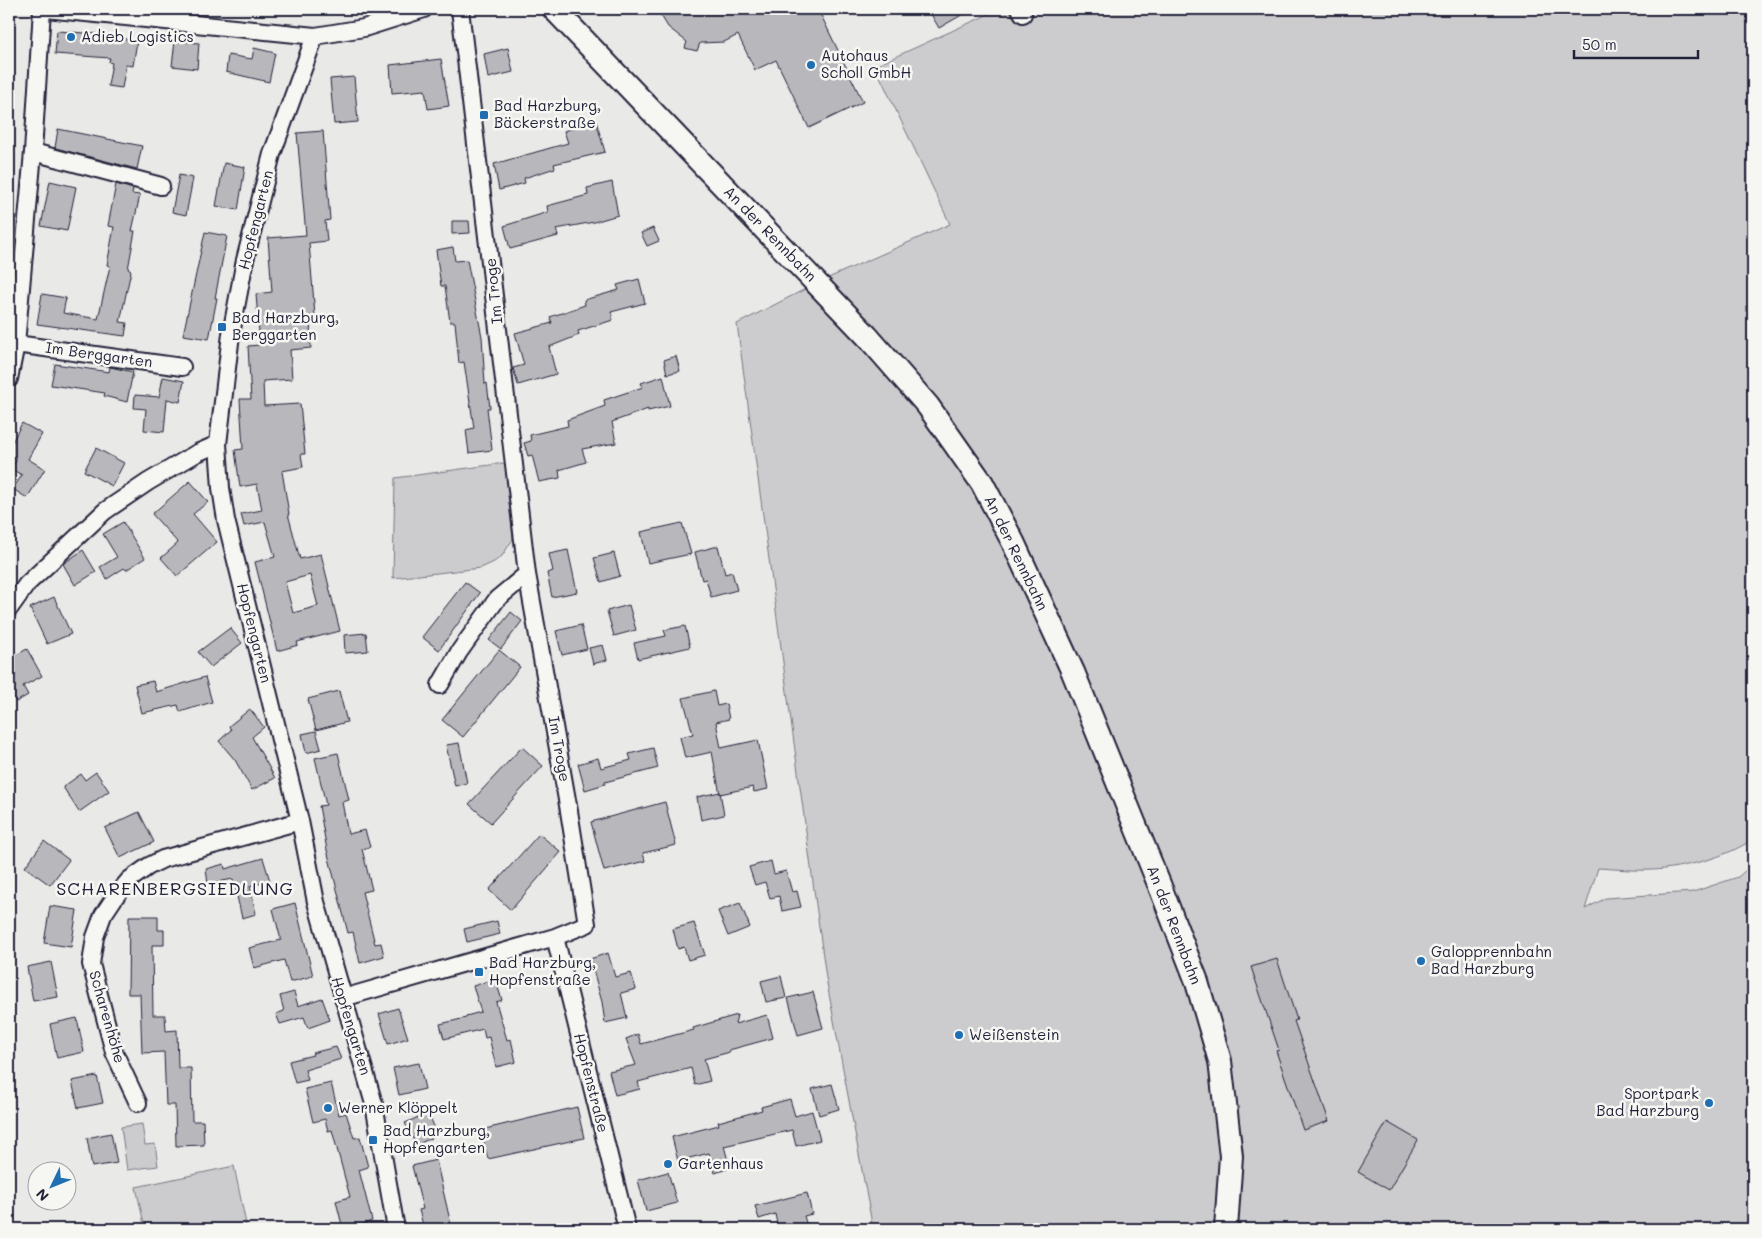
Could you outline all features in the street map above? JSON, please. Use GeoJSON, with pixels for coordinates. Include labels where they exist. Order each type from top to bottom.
{"type":"FeatureCollection","features":[{"type":"Feature","properties":{"kind":"main road","name":"An der Rennbahn"},"geometry":{"type":"LineString","coordinates":[[554,9],[867,336],[928,406],[982,483],[1013,542],[1072,672],[1156,875],[1196,979],[1220,1061],[1231,1156],[1226,1229]]}},
{"type":"Feature","properties":{"kind":"street"},"geometry":{"type":"LineString","coordinates":[[9,379],[16,344],[33,152],[42,9]]}},
{"type":"Feature","properties":{"kind":"street"},"geometry":{"type":"LineString","coordinates":[[46,9],[315,36],[364,28],[424,9]]}},
{"type":"Feature","properties":{"kind":"street","name":"Im Troge"},"geometry":{"type":"LineString","coordinates":[[460,9],[527,574],[570,811],[588,924],[555,936]]}},
{"type":"Feature","properties":{"kind":"street","name":"Hopfengarten"},"geometry":{"type":"LineString","coordinates":[[315,36],[272,154],[246,260],[230,334],[218,444],[221,488],[226,520],[300,820],[316,902],[374,1104],[396,1229]]}},
{"type":"Feature","properties":{"kind":"street"},"geometry":{"type":"LineString","coordinates":[[33,152],[161,186]]}},
{"type":"Feature","properties":{"kind":"street","name":"Im Berggarten"},"geometry":{"type":"LineString","coordinates":[[16,344],[182,367]]}},
{"type":"Feature","properties":{"kind":"street"},"geometry":{"type":"LineString","coordinates":[[9,609],[26,584],[105,511],[148,482],[197,453],[218,444]]}},
{"type":"Feature","properties":{"kind":"street"},"geometry":{"type":"LineString","coordinates":[[440,685],[459,652],[497,599],[527,574]]}},
{"type":"Feature","properties":{"kind":"street","name":"Scharenhöhe"},"geometry":{"type":"LineString","coordinates":[[138,1102],[114,1052],[91,964],[95,937],[103,916],[129,880],[163,859],[300,820]]}},
{"type":"Feature","properties":{"kind":"street"},"geometry":{"type":"LineString","coordinates":[[343,998],[555,936]]}},
{"type":"Feature","properties":{"kind":"street","name":"Hopfenstraße"},"geometry":{"type":"LineString","coordinates":[[555,936],[627,1229]]}},
{"type":"Feature","properties":{"kind":"shaded area"},"geometry":{"type":"Polygon","coordinates":[[[1000,9],[1753,9],[1753,839],[1719,856],[1678,867],[1646,870],[1598,868],[1585,909],[1606,898],[1693,892],[1738,877],[1753,864],[1753,1229],[873,1229],[826,978],[737,324],[817,283],[950,224],[875,66],[1000,9]]]}},
{"type":"Feature","properties":{"kind":"shaded area"},"geometry":{"type":"Polygon","coordinates":[[[505,463],[513,539],[502,556],[481,568],[393,578],[395,478],[505,463]]]}},
{"type":"Feature","properties":{"kind":"shaded area"},"geometry":{"type":"Polygon","coordinates":[[[142,1124],[145,1145],[155,1144],[158,1166],[127,1170],[121,1127],[142,1124]]]}},
{"type":"Feature","properties":{"kind":"shaded area"},"geometry":{"type":"Polygon","coordinates":[[[234,1166],[247,1229],[145,1229],[136,1187],[234,1166]]]}},
{"type":"Feature","properties":{"kind":"building","name":"Autohaus Scholl GmbH"},"geometry":{"type":"Polygon","coordinates":[[[657,9],[818,9],[863,102],[809,128],[776,60],[755,70],[738,35],[724,42],[700,43],[697,51],[685,48],[687,42],[668,27],[657,9]]]}},
{"type":"Feature","properties":{"kind":"building"},"geometry":{"type":"Polygon","coordinates":[[[928,9],[972,9],[939,28],[928,9]]]}},
{"type":"Feature","properties":{"kind":"building"},"geometry":{"type":"Polygon","coordinates":[[[57,31],[99,34],[137,41],[133,66],[126,65],[122,88],[108,86],[112,63],[109,62],[110,58],[55,54],[57,31]]]}},
{"type":"Feature","properties":{"kind":"building"},"geometry":{"type":"Polygon","coordinates":[[[175,41],[199,43],[197,69],[172,66],[175,41]]]}},
{"type":"Feature","properties":{"kind":"building"},"geometry":{"type":"Polygon","coordinates":[[[254,48],[275,53],[269,82],[226,72],[228,55],[252,59],[254,48]]]}},
{"type":"Feature","properties":{"kind":"building"},"geometry":{"type":"Polygon","coordinates":[[[508,48],[513,72],[488,78],[484,54],[508,48]]]}},
{"type":"Feature","properties":{"kind":"building"},"geometry":{"type":"Polygon","coordinates":[[[441,59],[449,106],[428,109],[425,90],[392,93],[390,65],[441,59]]]}},
{"type":"Feature","properties":{"kind":"building"},"geometry":{"type":"Polygon","coordinates":[[[354,77],[358,122],[334,124],[330,79],[354,77]]]}},
{"type":"Feature","properties":{"kind":"building"},"geometry":{"type":"Polygon","coordinates":[[[596,121],[605,152],[554,164],[555,168],[524,178],[525,183],[499,190],[494,164],[568,143],[564,131],[596,121]]]}},
{"type":"Feature","properties":{"kind":"building"},"geometry":{"type":"Polygon","coordinates":[[[58,129],[142,146],[137,169],[55,148],[58,129]]]}},
{"type":"Feature","properties":{"kind":"building"},"geometry":{"type":"Polygon","coordinates":[[[323,131],[330,220],[325,221],[327,241],[309,243],[315,316],[310,316],[311,348],[290,350],[292,379],[263,381],[264,406],[300,404],[305,454],[301,454],[303,467],[282,471],[288,514],[300,559],[321,554],[340,631],[297,642],[298,645],[277,651],[255,562],[275,557],[265,522],[244,526],[241,514],[262,510],[257,484],[240,487],[235,450],[243,449],[240,399],[251,399],[248,346],[260,345],[256,294],[272,292],[268,238],[306,235],[297,133],[323,131]],[[310,575],[285,582],[293,613],[318,606],[310,575]]]}},
{"type":"Feature","properties":{"kind":"building"},"geometry":{"type":"Polygon","coordinates":[[[224,163],[245,167],[238,210],[216,206],[224,163]]]}},
{"type":"Feature","properties":{"kind":"building"},"geometry":{"type":"Polygon","coordinates":[[[179,175],[193,178],[186,215],[172,212],[179,175]]]}},
{"type":"Feature","properties":{"kind":"building"},"geometry":{"type":"Polygon","coordinates":[[[50,181],[76,187],[67,231],[41,226],[50,181]]]}},
{"type":"Feature","properties":{"kind":"building"},"geometry":{"type":"Polygon","coordinates":[[[612,182],[618,215],[594,222],[556,229],[558,236],[510,249],[504,226],[548,212],[547,206],[588,195],[587,188],[612,182]]]}},
{"type":"Feature","properties":{"kind":"building"},"geometry":{"type":"Polygon","coordinates":[[[116,184],[133,189],[132,194],[140,195],[132,231],[135,231],[128,269],[131,271],[120,322],[127,323],[125,336],[37,324],[42,294],[66,298],[63,313],[98,319],[110,266],[107,265],[114,227],[108,226],[116,184]]]}},
{"type":"Feature","properties":{"kind":"building"},"geometry":{"type":"Polygon","coordinates":[[[452,221],[469,221],[470,233],[452,234],[452,221]]]}},
{"type":"Feature","properties":{"kind":"building"},"geometry":{"type":"Polygon","coordinates":[[[653,228],[659,241],[647,246],[641,233],[653,228]]]}},
{"type":"Feature","properties":{"kind":"building"},"geometry":{"type":"Polygon","coordinates":[[[205,232],[227,236],[209,339],[183,335],[205,232]]]}},
{"type":"Feature","properties":{"kind":"building"},"geometry":{"type":"Polygon","coordinates":[[[453,247],[455,261],[467,260],[482,337],[485,384],[487,383],[490,408],[487,408],[492,450],[469,453],[466,430],[474,428],[464,362],[459,363],[455,322],[450,322],[445,286],[441,286],[436,250],[453,247]]]}},
{"type":"Feature","properties":{"kind":"building"},"geometry":{"type":"Polygon","coordinates":[[[639,279],[645,303],[611,312],[613,320],[578,331],[579,335],[549,347],[556,374],[518,385],[513,368],[524,365],[515,333],[552,323],[550,317],[585,305],[584,300],[619,290],[617,285],[639,279]]]}},
{"type":"Feature","properties":{"kind":"building"},"geometry":{"type":"Polygon","coordinates":[[[676,356],[680,371],[667,374],[664,360],[676,356]]]}},
{"type":"Feature","properties":{"kind":"building"},"geometry":{"type":"Polygon","coordinates":[[[55,364],[109,372],[110,367],[133,372],[127,402],[104,396],[105,393],[51,385],[55,364]]]}},
{"type":"Feature","properties":{"kind":"building"},"geometry":{"type":"Polygon","coordinates":[[[663,376],[670,406],[648,411],[648,409],[612,422],[616,443],[582,449],[586,462],[559,470],[560,478],[539,482],[532,455],[528,456],[524,443],[531,441],[530,435],[568,426],[567,420],[605,406],[604,400],[643,387],[641,383],[663,376]]]}},
{"type":"Feature","properties":{"kind":"building"},"geometry":{"type":"Polygon","coordinates":[[[163,377],[184,381],[180,402],[167,399],[164,432],[144,430],[146,409],[134,408],[135,395],[159,397],[163,377]]]}},
{"type":"Feature","properties":{"kind":"building"},"geometry":{"type":"Polygon","coordinates":[[[22,423],[42,434],[28,459],[45,469],[27,498],[13,489],[22,475],[11,469],[17,459],[9,454],[9,448],[22,423]]]}},
{"type":"Feature","properties":{"kind":"building"},"geometry":{"type":"Polygon","coordinates":[[[96,448],[124,463],[112,486],[84,471],[96,448]]]}},
{"type":"Feature","properties":{"kind":"building"},"geometry":{"type":"Polygon","coordinates":[[[190,481],[208,502],[193,514],[217,542],[177,576],[161,558],[178,543],[152,514],[190,481]]]}},
{"type":"Feature","properties":{"kind":"building"},"geometry":{"type":"Polygon","coordinates":[[[123,522],[145,558],[107,579],[100,567],[117,557],[103,534],[123,522]]]}},
{"type":"Feature","properties":{"kind":"building"},"geometry":{"type":"Polygon","coordinates":[[[682,523],[691,554],[648,563],[641,532],[682,523]]]}},
{"type":"Feature","properties":{"kind":"building"},"geometry":{"type":"Polygon","coordinates":[[[718,546],[725,574],[732,572],[737,590],[711,597],[706,579],[702,580],[695,552],[718,546]]]}},
{"type":"Feature","properties":{"kind":"building"},"geometry":{"type":"Polygon","coordinates":[[[83,550],[96,572],[75,585],[63,564],[83,550]]]}},
{"type":"Feature","properties":{"kind":"building"},"geometry":{"type":"Polygon","coordinates":[[[568,550],[577,592],[552,597],[547,573],[553,571],[549,554],[568,550]]]}},
{"type":"Feature","properties":{"kind":"building"},"geometry":{"type":"Polygon","coordinates":[[[614,553],[620,576],[601,582],[594,558],[614,553]]]}},
{"type":"Feature","properties":{"kind":"building"},"geometry":{"type":"Polygon","coordinates":[[[465,582],[480,593],[439,650],[422,637],[465,582]]]}},
{"type":"Feature","properties":{"kind":"building"},"geometry":{"type":"Polygon","coordinates":[[[54,597],[71,634],[47,644],[30,608],[54,597]]]}},
{"type":"Feature","properties":{"kind":"building"},"geometry":{"type":"Polygon","coordinates":[[[629,605],[636,630],[614,636],[607,611],[629,605]]]}},
{"type":"Feature","properties":{"kind":"building"},"geometry":{"type":"Polygon","coordinates":[[[511,612],[522,621],[501,649],[489,640],[511,612]]]}},
{"type":"Feature","properties":{"kind":"building"},"geometry":{"type":"Polygon","coordinates":[[[581,625],[587,649],[562,655],[556,631],[581,625]]]}},
{"type":"Feature","properties":{"kind":"building"},"geometry":{"type":"Polygon","coordinates":[[[685,626],[690,647],[638,659],[634,643],[666,636],[664,630],[685,626]]]}},
{"type":"Feature","properties":{"kind":"building"},"geometry":{"type":"Polygon","coordinates":[[[230,628],[242,643],[211,667],[198,652],[230,628]]]}},
{"type":"Feature","properties":{"kind":"building"},"geometry":{"type":"Polygon","coordinates":[[[366,633],[368,651],[345,653],[344,635],[366,633]]]}},
{"type":"Feature","properties":{"kind":"building"},"geometry":{"type":"Polygon","coordinates":[[[603,645],[607,660],[593,664],[589,648],[603,645]]]}},
{"type":"Feature","properties":{"kind":"building"},"geometry":{"type":"Polygon","coordinates":[[[27,649],[42,676],[23,686],[28,695],[16,702],[11,693],[9,694],[9,659],[27,649]]]}},
{"type":"Feature","properties":{"kind":"building"},"geometry":{"type":"Polygon","coordinates":[[[499,650],[520,667],[463,737],[442,720],[499,650]]]}},
{"type":"Feature","properties":{"kind":"building"},"geometry":{"type":"Polygon","coordinates":[[[205,677],[212,702],[180,712],[178,705],[142,713],[135,685],[153,681],[156,692],[205,677]]]}},
{"type":"Feature","properties":{"kind":"building"},"geometry":{"type":"Polygon","coordinates":[[[339,691],[347,722],[316,730],[308,699],[339,691]]]}},
{"type":"Feature","properties":{"kind":"building"},"geometry":{"type":"Polygon","coordinates":[[[714,691],[717,706],[726,704],[729,719],[716,722],[721,748],[758,740],[768,789],[754,792],[753,787],[720,794],[712,752],[685,758],[680,737],[693,734],[683,698],[714,691]]]}},
{"type":"Feature","properties":{"kind":"building"},"geometry":{"type":"Polygon","coordinates":[[[250,709],[264,727],[252,737],[275,778],[252,790],[235,760],[219,741],[231,730],[229,726],[250,709]]]}},
{"type":"Feature","properties":{"kind":"building"},"geometry":{"type":"Polygon","coordinates":[[[316,731],[321,749],[306,753],[302,734],[316,731]]]}},
{"type":"Feature","properties":{"kind":"building"},"geometry":{"type":"Polygon","coordinates":[[[459,743],[467,783],[455,786],[446,745],[459,743]]]}},
{"type":"Feature","properties":{"kind":"building"},"geometry":{"type":"Polygon","coordinates":[[[522,747],[543,766],[491,823],[469,804],[522,747]]]}},
{"type":"Feature","properties":{"kind":"building"},"geometry":{"type":"Polygon","coordinates":[[[653,748],[658,768],[605,782],[605,784],[585,790],[578,764],[598,758],[601,768],[631,760],[629,754],[653,748]]]}},
{"type":"Feature","properties":{"kind":"building"},"geometry":{"type":"Polygon","coordinates":[[[338,753],[349,800],[342,802],[348,834],[365,830],[370,847],[362,849],[372,890],[362,892],[375,944],[381,943],[384,956],[360,963],[353,932],[348,933],[327,850],[319,806],[326,805],[315,758],[338,753]]]}},
{"type":"Feature","properties":{"kind":"building"},"geometry":{"type":"Polygon","coordinates":[[[96,772],[109,791],[79,812],[63,787],[81,774],[85,780],[96,772]]]}},
{"type":"Feature","properties":{"kind":"building"},"geometry":{"type":"Polygon","coordinates":[[[720,792],[724,815],[701,820],[697,797],[720,792]]]}},
{"type":"Feature","properties":{"kind":"building"},"geometry":{"type":"Polygon","coordinates":[[[665,802],[676,845],[643,853],[645,861],[604,871],[591,822],[665,802]]]}},
{"type":"Feature","properties":{"kind":"building"},"geometry":{"type":"Polygon","coordinates":[[[139,812],[154,842],[120,858],[105,828],[139,812]]]}},
{"type":"Feature","properties":{"kind":"building"},"geometry":{"type":"Polygon","coordinates":[[[539,834],[561,852],[511,910],[489,890],[539,834]]]}},
{"type":"Feature","properties":{"kind":"building"},"geometry":{"type":"Polygon","coordinates":[[[44,841],[69,860],[50,885],[25,867],[44,841]]]}},
{"type":"Feature","properties":{"kind":"building"},"geometry":{"type":"Polygon","coordinates":[[[263,858],[270,881],[250,886],[256,914],[242,918],[233,879],[208,884],[206,869],[224,864],[225,869],[263,858]]]}},
{"type":"Feature","properties":{"kind":"building"},"geometry":{"type":"Polygon","coordinates":[[[771,861],[774,874],[786,871],[792,892],[797,891],[801,907],[782,911],[779,896],[770,898],[765,882],[755,885],[749,867],[771,861]]]}},
{"type":"Feature","properties":{"kind":"building"},"geometry":{"type":"Polygon","coordinates":[[[295,903],[313,976],[290,982],[284,960],[254,968],[249,948],[281,940],[273,909],[295,903]]]}},
{"type":"Feature","properties":{"kind":"building"},"geometry":{"type":"Polygon","coordinates":[[[740,903],[750,927],[728,936],[718,911],[740,903]]]}},
{"type":"Feature","properties":{"kind":"building"},"geometry":{"type":"Polygon","coordinates":[[[50,906],[77,910],[71,947],[44,943],[50,906]]]}},
{"type":"Feature","properties":{"kind":"building"},"geometry":{"type":"Polygon","coordinates":[[[129,916],[158,916],[158,930],[164,930],[164,945],[152,945],[153,1015],[165,1015],[166,1031],[177,1030],[178,1068],[191,1068],[192,1121],[203,1121],[204,1145],[176,1146],[175,1105],[166,1105],[164,1052],[142,1053],[140,994],[128,994],[129,916]]]}},
{"type":"Feature","properties":{"kind":"building"},"geometry":{"type":"Polygon","coordinates":[[[497,921],[500,934],[467,942],[464,929],[497,921]]]}},
{"type":"Feature","properties":{"kind":"building"},"geometry":{"type":"Polygon","coordinates":[[[694,923],[705,955],[688,960],[684,947],[678,949],[673,929],[694,923]]]}},
{"type":"Feature","properties":{"kind":"building"},"geometry":{"type":"Polygon","coordinates":[[[608,953],[615,977],[631,973],[636,989],[621,993],[627,1018],[605,1023],[602,1002],[590,959],[608,953]]]}},
{"type":"Feature","properties":{"kind":"building"},"geometry":{"type":"Polygon","coordinates":[[[1277,959],[1297,1020],[1294,1021],[1329,1121],[1303,1130],[1276,1051],[1279,1050],[1251,967],[1277,959]]]}},
{"type":"Feature","properties":{"kind":"building"},"geometry":{"type":"Polygon","coordinates":[[[51,962],[58,997],[33,1001],[27,967],[51,962]]]}},
{"type":"Feature","properties":{"kind":"building"},"geometry":{"type":"Polygon","coordinates":[[[781,976],[786,998],[766,1002],[761,981],[781,976]]]}},
{"type":"Feature","properties":{"kind":"building"},"geometry":{"type":"Polygon","coordinates":[[[495,979],[502,1000],[496,1002],[507,1040],[511,1039],[516,1062],[496,1067],[489,1037],[485,1038],[483,1029],[444,1039],[440,1024],[466,1018],[466,1016],[481,1012],[473,986],[495,979]]]}},
{"type":"Feature","properties":{"kind":"building"},"geometry":{"type":"Polygon","coordinates":[[[294,992],[298,1006],[322,998],[330,1020],[308,1028],[304,1017],[280,1024],[276,1014],[284,1011],[280,996],[294,992]]]}},
{"type":"Feature","properties":{"kind":"building"},"geometry":{"type":"Polygon","coordinates":[[[813,992],[823,1028],[798,1035],[788,998],[813,992]]]}},
{"type":"Feature","properties":{"kind":"building"},"geometry":{"type":"Polygon","coordinates":[[[398,1008],[408,1038],[388,1044],[379,1014],[398,1008]]]}},
{"type":"Feature","properties":{"kind":"building"},"geometry":{"type":"Polygon","coordinates":[[[737,1015],[735,1024],[767,1015],[773,1038],[704,1059],[710,1081],[695,1085],[691,1068],[638,1082],[640,1089],[615,1095],[609,1071],[636,1065],[626,1039],[638,1034],[641,1044],[694,1030],[693,1028],[737,1015]]]}},
{"type":"Feature","properties":{"kind":"building"},"geometry":{"type":"Polygon","coordinates":[[[77,1018],[84,1052],[57,1058],[50,1024],[77,1018]]]}},
{"type":"Feature","properties":{"kind":"building"},"geometry":{"type":"Polygon","coordinates":[[[336,1047],[341,1059],[305,1070],[308,1080],[295,1083],[289,1061],[336,1047]]]}},
{"type":"Feature","properties":{"kind":"building"},"geometry":{"type":"Polygon","coordinates":[[[419,1063],[425,1089],[399,1095],[393,1068],[419,1063]]]}},
{"type":"Feature","properties":{"kind":"building"},"geometry":{"type":"Polygon","coordinates":[[[97,1076],[103,1103],[78,1108],[72,1081],[97,1076]]]}},
{"type":"Feature","properties":{"kind":"building"},"geometry":{"type":"Polygon","coordinates":[[[331,1083],[339,1115],[346,1113],[354,1138],[360,1137],[368,1167],[359,1170],[372,1221],[348,1229],[343,1229],[336,1201],[350,1197],[332,1130],[328,1131],[325,1119],[313,1122],[305,1089],[331,1083]]]}},
{"type":"Feature","properties":{"kind":"building"},"geometry":{"type":"Polygon","coordinates":[[[832,1084],[839,1109],[819,1115],[812,1089],[832,1084]]]}},
{"type":"Feature","properties":{"kind":"building"},"geometry":{"type":"Polygon","coordinates":[[[790,1099],[795,1116],[812,1111],[820,1140],[796,1146],[792,1130],[724,1146],[730,1168],[715,1173],[709,1153],[678,1161],[672,1137],[719,1125],[718,1122],[762,1110],[761,1107],[790,1099]]]}},
{"type":"Feature","properties":{"kind":"building"},"geometry":{"type":"Polygon","coordinates":[[[577,1107],[584,1138],[488,1159],[481,1130],[577,1107]]]}},
{"type":"Feature","properties":{"kind":"building"},"geometry":{"type":"Polygon","coordinates":[[[428,1113],[438,1135],[416,1145],[405,1123],[428,1113]]]}},
{"type":"Feature","properties":{"kind":"building"},"geometry":{"type":"Polygon","coordinates":[[[1387,1122],[1418,1140],[1389,1190],[1358,1172],[1387,1122]]]}},
{"type":"Feature","properties":{"kind":"building"},"geometry":{"type":"Polygon","coordinates":[[[111,1133],[117,1163],[92,1167],[87,1138],[111,1133]]]}},
{"type":"Feature","properties":{"kind":"building"},"geometry":{"type":"Polygon","coordinates":[[[436,1160],[452,1229],[424,1229],[419,1210],[423,1209],[412,1166],[436,1160]]]}},
{"type":"Feature","properties":{"kind":"building"},"geometry":{"type":"Polygon","coordinates":[[[668,1172],[677,1203],[646,1211],[638,1180],[668,1172]]]}},
{"type":"Feature","properties":{"kind":"building"},"geometry":{"type":"Polygon","coordinates":[[[807,1193],[812,1214],[804,1216],[807,1226],[796,1229],[778,1229],[775,1214],[759,1219],[755,1206],[807,1193]]]}},
{"type":"Feature","properties":{"kind":"place","name":"Adieb Logistics"},"geometry":{"type":"Point","coordinates":[71,37]}},
{"type":"Feature","properties":{"kind":"place","name":"Autohaus Scholl GmbH"},"geometry":{"type":"Point","coordinates":[811,65]}},
{"type":"Feature","properties":{"kind":"place","name":"Bad Harzburg, Bäckerstraße"},"geometry":{"type":"Point","coordinates":[484,115]}},
{"type":"Feature","properties":{"kind":"place","name":"Bad Harzburg, Berggarten"},"geometry":{"type":"Point","coordinates":[222,327]}},
{"type":"Feature","properties":{"kind":"place","name":"Galopprennbahn Bad Harzburg"},"geometry":{"type":"Point","coordinates":[1421,961]}},
{"type":"Feature","properties":{"kind":"place","name":"Bad Harzburg, Hopfenstraße"},"geometry":{"type":"Point","coordinates":[479,972]}},
{"type":"Feature","properties":{"kind":"place","name":"Weißenstein"},"geometry":{"type":"Point","coordinates":[959,1035]}},
{"type":"Feature","properties":{"kind":"place","name":"Sportpark Bad Harzburg"},"geometry":{"type":"Point","coordinates":[1709,1103]}},
{"type":"Feature","properties":{"kind":"place","name":"Werner Klöppelt"},"geometry":{"type":"Point","coordinates":[328,1108]}},
{"type":"Feature","properties":{"kind":"place","name":"Bad Harzburg, Hopfengarten"},"geometry":{"type":"Point","coordinates":[373,1140]}},
{"type":"Feature","properties":{"kind":"place","name":"Gartenhaus"},"geometry":{"type":"Point","coordinates":[668,1164]}},
{"type":"Feature","properties":{"kind":"district","name":"SCHARENBERGSIEDLUNG"},"geometry":{"type":"Point","coordinates":[175,889]}}]}
